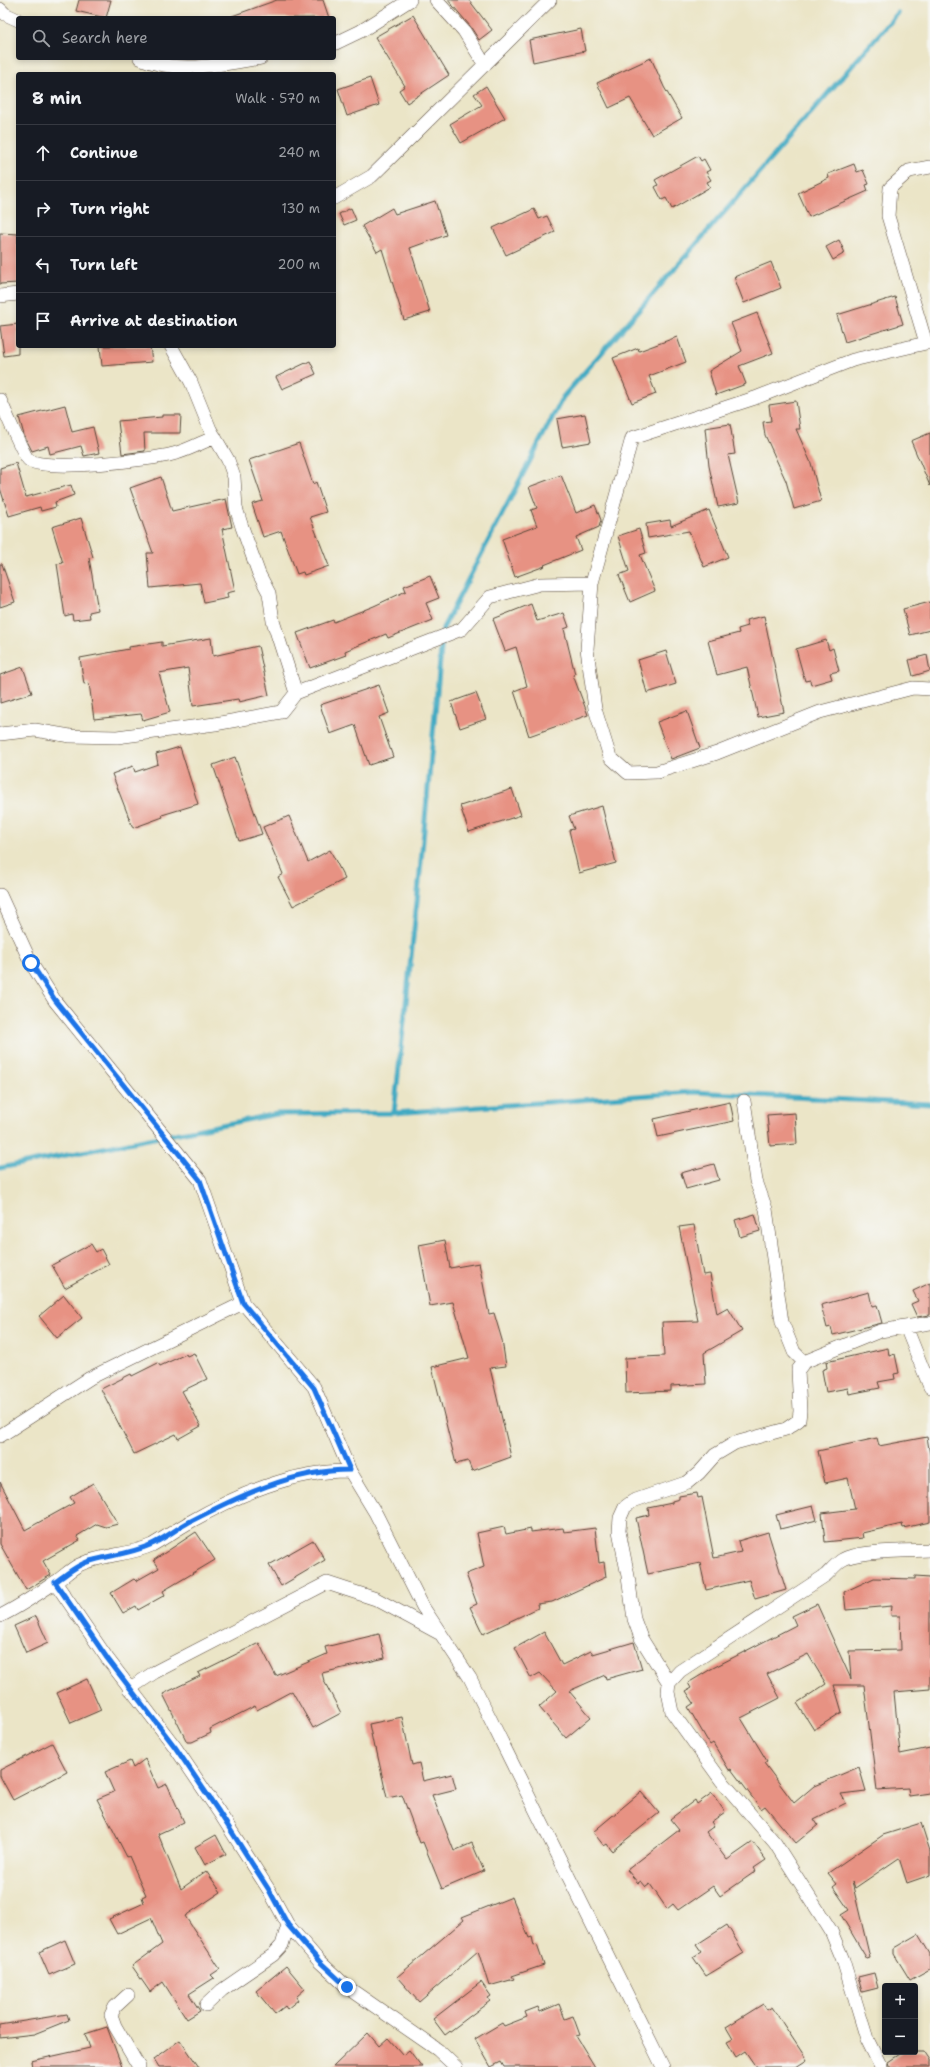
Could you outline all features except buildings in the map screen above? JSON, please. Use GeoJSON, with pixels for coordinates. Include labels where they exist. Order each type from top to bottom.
{"type":"FeatureCollection","features":[{"type":"Feature","properties":{"kind":"street"},"geometry":{"type":"LineString","coordinates":[[336,43],[361,31],[410,0]]}},
{"type":"Feature","properties":{"kind":"street"},"geometry":{"type":"LineString","coordinates":[[436,0],[464,31],[485,65]]}},
{"type":"Feature","properties":{"kind":"street"},"geometry":{"type":"LineString","coordinates":[[336,197],[372,176],[550,0]]}},
{"type":"Feature","properties":{"kind":"street"},"geometry":{"type":"LineString","coordinates":[[0,9],[5,14],[16,19]]}},
{"type":"Feature","properties":{"kind":"street"},"geometry":{"type":"LineString","coordinates":[[145,60],[152,63],[200,67],[247,60]]}},
{"type":"Feature","properties":{"kind":"street"},"geometry":{"type":"LineString","coordinates":[[930,167],[909,171],[890,188],[888,216],[928,343],[853,360],[755,398],[632,438],[592,583],[587,649],[595,708],[610,758],[628,773],[657,772],[717,752],[820,712],[913,688],[930,689]]}},
{"type":"Feature","properties":{"kind":"street"},"geometry":{"type":"LineString","coordinates":[[0,296],[16,294]]}},
{"type":"Feature","properties":{"kind":"street"},"geometry":{"type":"LineString","coordinates":[[172,348],[191,382],[215,437],[228,460],[234,477],[236,508],[259,574],[269,593],[273,621],[296,693]]}},
{"type":"Feature","properties":{"kind":"street"},"geometry":{"type":"LineString","coordinates":[[0,400],[28,460],[38,464],[65,466],[143,460],[174,454],[215,437]]}},
{"type":"Feature","properties":{"kind":"street"},"geometry":{"type":"LineString","coordinates":[[0,734],[34,730],[70,736],[117,737],[215,724],[281,712],[296,693],[462,629],[490,597],[540,584],[592,583]]}},
{"type":"Feature","properties":{"kind":"street"},"geometry":{"type":"LineString","coordinates":[[0,895],[31,963],[55,1000],[200,1180],[243,1303],[314,1388],[350,1470],[376,1514],[423,1607],[470,1678],[663,2067]]}},
{"type":"Feature","properties":{"kind":"street"},"geometry":{"type":"LineString","coordinates":[[744,1101],[756,1182],[766,1209],[782,1322],[794,1352],[804,1362]]}},
{"type":"Feature","properties":{"kind":"street"},"geometry":{"type":"LineString","coordinates":[[0,1436],[90,1378],[243,1303]]}},
{"type":"Feature","properties":{"kind":"street"},"geometry":{"type":"LineString","coordinates":[[882,2067],[867,2039],[843,1960],[831,1931],[775,1843],[721,1780],[672,1712],[668,1692],[668,1683],[640,1638],[634,1619],[628,1576],[619,1531],[620,1518],[625,1507],[633,1502],[688,1482],[699,1473],[715,1455],[735,1443],[786,1430],[799,1420],[798,1370],[804,1362],[880,1331],[930,1323]]}},
{"type":"Feature","properties":{"kind":"street"},"geometry":{"type":"LineString","coordinates":[[906,1327],[930,1387]]}},
{"type":"Feature","properties":{"kind":"street"},"geometry":{"type":"LineString","coordinates":[[0,1616],[78,1566],[93,1560],[134,1552],[152,1545],[189,1522],[229,1502],[278,1482],[310,1473],[328,1470],[350,1470]]}},
{"type":"Feature","properties":{"kind":"street"},"geometry":{"type":"LineString","coordinates":[[668,1683],[680,1671],[826,1575],[842,1560],[854,1555],[930,1550]]}},
{"type":"Feature","properties":{"kind":"street"},"geometry":{"type":"LineString","coordinates":[[55,1582],[129,1689],[175,1747],[269,1890],[288,1925],[319,1961],[347,1987],[438,2050],[456,2067]]}},
{"type":"Feature","properties":{"kind":"street"},"geometry":{"type":"LineString","coordinates":[[129,1689],[155,1672],[327,1583],[376,1599],[440,1634]]}},
{"type":"Feature","properties":{"kind":"street"},"geometry":{"type":"LineString","coordinates":[[206,2005],[222,1990],[273,1955],[282,1945],[288,1925]]}},
{"type":"Feature","properties":{"kind":"street"},"geometry":{"type":"LineString","coordinates":[[128,1995],[115,2007],[111,2015],[118,2032],[139,2067]]}},
{"type":"Feature","properties":{"kind":"waterway"},"geometry":{"type":"LineString","coordinates":[[394,1113],[419,883],[443,628],[563,397],[898,13]]}},
{"type":"Feature","properties":{"kind":"waterway"},"geometry":{"type":"LineString","coordinates":[[0,1168],[277,1114],[394,1113],[693,1092],[930,1104]]}},
{"type":"Feature","properties":{"kind":"route"},"geometry":{"type":"LineString","coordinates":[[31,963],[55,1000],[200,1180],[243,1303],[314,1388],[327,1414],[350,1470],[328,1470],[310,1473],[278,1482],[236,1499],[189,1522],[152,1545],[134,1552],[93,1560],[78,1566],[55,1582],[129,1689],[175,1747],[269,1890],[288,1925],[319,1961],[347,1987]]}}]}
